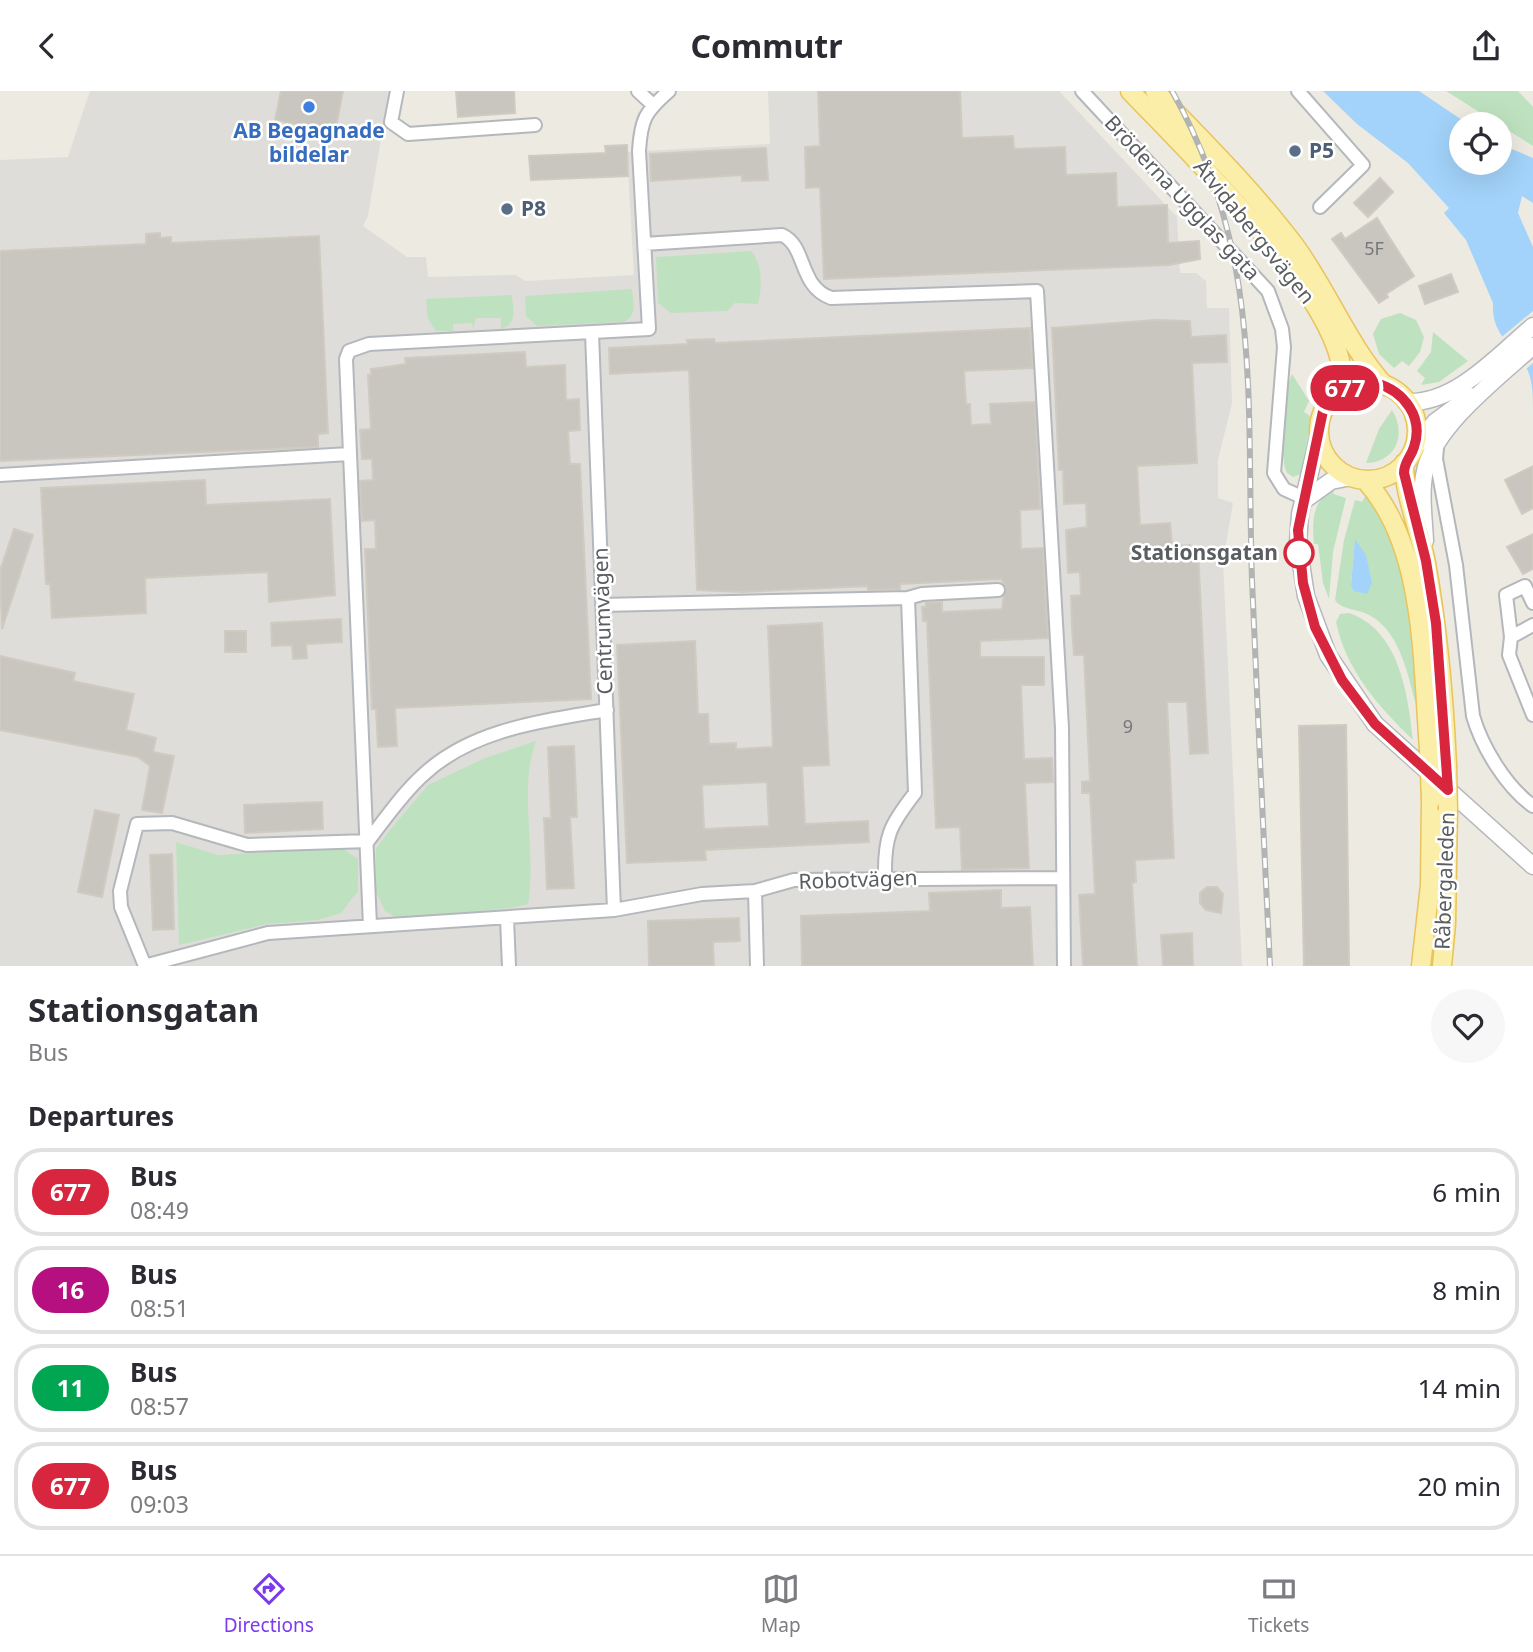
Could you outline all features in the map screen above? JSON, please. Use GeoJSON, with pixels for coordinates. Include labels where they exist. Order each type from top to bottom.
{"type":"FeatureCollection","features":[{"type":"Feature","properties":{"kind":"main road","name":"Åtvidabergsvägen"},"geometry":{"type":"LineString","coordinates":[[1130,91],[1212,179],[1301,284],[1326,324],[1336,350],[1341,370],[1339,392]]}},
{"type":"Feature","properties":{"kind":"main road","name":"Åtvidabergsvägen"},"geometry":{"type":"LineString","coordinates":[[1155,91],[1235,174],[1294,245],[1338,311],[1360,355],[1385,386]]}},
{"type":"Feature","properties":{"kind":"main road"},"geometry":{"type":"LineString","coordinates":[[1406,402],[1422,403],[1440,397],[1490,362],[1533,326]]}},
{"type":"Feature","properties":{"kind":"main road"},"geometry":{"type":"LineString","coordinates":[[1426,561],[1423,483],[1425,469],[1438,443],[1533,346]]}},
{"type":"Feature","properties":{"kind":"main road"},"geometry":{"type":"LineString","coordinates":[[1306,499],[1331,481],[1382,478],[1409,456],[1444,414],[1502,375]]}},
{"type":"Feature","properties":{"kind":"main road"},"geometry":{"type":"LineString","coordinates":[[1409,456],[1416,425],[1406,402],[1385,386],[1366,383],[1339,392],[1323,411],[1298,530],[1303,583],[1315,627],[1342,680],[1375,724],[1396,747],[1533,866]]}},
{"type":"Feature","properties":{"kind":"main road"},"geometry":{"type":"LineString","coordinates":[[1319,435],[1321,446],[1332,465],[1358,479]]}},
{"type":"Feature","properties":{"kind":"main road","name":"Råbergaleden"},"geometry":{"type":"LineString","coordinates":[[1409,456],[1405,481],[1426,561],[1440,666],[1447,765],[1446,924],[1441,966]]}},
{"type":"Feature","properties":{"kind":"main road","name":"Råbergaleden"},"geometry":{"type":"LineString","coordinates":[[1358,479],[1394,523],[1410,573],[1429,749],[1431,800],[1430,885],[1421,966]]}},
{"type":"Feature","properties":{"kind":"street"},"geometry":{"type":"LineString","coordinates":[[397,91],[391,123],[408,134],[535,125]]}},
{"type":"Feature","properties":{"kind":"street"},"geometry":{"type":"LineString","coordinates":[[638,91],[653,105]]}},
{"type":"Feature","properties":{"kind":"street"},"geometry":{"type":"LineString","coordinates":[[370,926],[345,367],[349,351],[358,346],[649,329],[639,151],[641,125],[653,105],[669,91]]}},
{"type":"Feature","properties":{"kind":"street","name":"Bröderna Ugglas gata"},"geometry":{"type":"LineString","coordinates":[[1082,91],[1268,291],[1282,328],[1284,347],[1274,473],[1284,489],[1306,499]]}},
{"type":"Feature","properties":{"kind":"street"},"geometry":{"type":"LineString","coordinates":[[1298,91],[1363,165],[1320,207]]}},
{"type":"Feature","properties":{"kind":"street"},"geometry":{"type":"LineString","coordinates":[[644,244],[782,235],[793,244],[814,287],[831,298],[1037,291],[1062,728],[1063,966]]}},
{"type":"Feature","properties":{"kind":"street","name":"Centrumvägen"},"geometry":{"type":"LineString","coordinates":[[592,333],[614,910]]}},
{"type":"Feature","properties":{"kind":"street"},"geometry":{"type":"LineString","coordinates":[[1438,443],[1436,459],[1456,565],[1473,716],[1480,737],[1493,757],[1519,794],[1533,806]]}},
{"type":"Feature","properties":{"kind":"street"},"geometry":{"type":"LineString","coordinates":[[0,475],[349,454]]}},
{"type":"Feature","properties":{"kind":"street"},"geometry":{"type":"LineString","coordinates":[[1533,603],[1525,586],[1506,595],[1511,637],[1509,655],[1533,715]]}},
{"type":"Feature","properties":{"kind":"street"},"geometry":{"type":"LineString","coordinates":[[603,605],[908,598],[922,594],[998,590]]}},
{"type":"Feature","properties":{"kind":"street"},"geometry":{"type":"LineString","coordinates":[[885,878],[884,855],[891,824],[915,793],[908,598]]}},
{"type":"Feature","properties":{"kind":"street"},"geometry":{"type":"LineString","coordinates":[[1511,637],[1533,625]]}},
{"type":"Feature","properties":{"kind":"street"},"geometry":{"type":"LineString","coordinates":[[145,966],[121,907],[120,891],[137,824],[172,823],[247,845],[368,841],[422,775],[454,750],[500,731],[607,710]]}},
{"type":"Feature","properties":{"kind":"street","name":"Robotvägen"},"geometry":{"type":"LineString","coordinates":[[145,966],[268,933],[614,910],[702,894],[755,891],[794,880],[885,878],[976,881],[1062,878]]}},
{"type":"Feature","properties":{"kind":"street"},"geometry":{"type":"LineString","coordinates":[[755,891],[757,966]]}},
{"type":"Feature","properties":{"kind":"street"},"geometry":{"type":"LineString","coordinates":[[507,919],[509,966]]}},
{"type":"Feature","properties":{"kind":"shaded area"},"geometry":{"type":"Polygon","coordinates":[[[90,91],[389,91],[368,216],[363,226],[407,257],[426,257],[428,277],[515,275],[526,281],[634,275],[627,152],[770,144],[768,91],[1059,91],[1177,217],[1180,273],[1196,273],[1206,281],[1207,308],[1229,308],[1232,403],[1218,460],[1218,498],[1233,503],[1223,561],[1242,966],[0,966],[0,160],[68,157],[90,91]]]}},
{"type":"Feature","properties":{"kind":"green space"},"geometry":{"type":"Polygon","coordinates":[[[1446,91],[1518,91],[1533,107],[1533,146],[1512,133],[1512,112],[1479,112],[1446,91]]]}},
{"type":"Feature","properties":{"kind":"green space"},"geometry":{"type":"Polygon","coordinates":[[[751,251],[761,276],[758,304],[735,303],[727,311],[671,313],[658,303],[656,257],[751,251]]]}},
{"type":"Feature","properties":{"kind":"green space"},"geometry":{"type":"Polygon","coordinates":[[[632,289],[633,312],[624,322],[537,326],[526,316],[525,296],[632,289]]]}},
{"type":"Feature","properties":{"kind":"green space"},"geometry":{"type":"Polygon","coordinates":[[[512,295],[512,320],[501,329],[501,318],[476,318],[473,330],[472,323],[453,324],[453,331],[436,331],[428,319],[426,299],[512,295]]]}},
{"type":"Feature","properties":{"kind":"green space"},"geometry":{"type":"Polygon","coordinates":[[[1400,313],[1416,320],[1424,337],[1420,352],[1409,366],[1402,361],[1394,368],[1379,354],[1373,334],[1381,319],[1400,313]]]}},
{"type":"Feature","properties":{"kind":"green space"},"geometry":{"type":"Polygon","coordinates":[[[1433,332],[1468,361],[1439,382],[1421,385],[1425,378],[1417,371],[1431,352],[1433,332]]]}},
{"type":"Feature","properties":{"kind":"green space"},"geometry":{"type":"Polygon","coordinates":[[[1292,374],[1309,401],[1304,412],[1310,416],[1307,461],[1301,474],[1293,477],[1287,473],[1283,452],[1285,408],[1292,374]]]}},
{"type":"Feature","properties":{"kind":"green space"},"geometry":{"type":"Polygon","coordinates":[[[1392,410],[1398,428],[1396,445],[1385,458],[1366,463],[1379,429],[1392,410]]]}},
{"type":"Feature","properties":{"kind":"green space"},"geometry":{"type":"Polygon","coordinates":[[[1335,487],[1333,494],[1346,498],[1333,552],[1329,599],[1323,583],[1318,544],[1314,544],[1313,527],[1318,505],[1335,487]]]}},
{"type":"Feature","properties":{"kind":"green space"},"geometry":{"type":"Polygon","coordinates":[[[1366,495],[1381,519],[1401,571],[1411,627],[1418,711],[1402,657],[1389,633],[1369,615],[1341,606],[1335,600],[1344,540],[1355,500],[1362,502],[1366,495]],[[1355,540],[1351,585],[1367,562],[1355,540]]]}},
{"type":"Feature","properties":{"kind":"green space"},"geometry":{"type":"Polygon","coordinates":[[[1349,613],[1366,621],[1390,648],[1404,684],[1413,740],[1365,686],[1347,656],[1336,622],[1340,614],[1349,613]]]}},
{"type":"Feature","properties":{"kind":"green space"},"geometry":{"type":"Polygon","coordinates":[[[536,741],[528,780],[531,863],[528,904],[405,918],[397,918],[385,911],[375,890],[376,849],[428,785],[485,758],[536,741]]]}},
{"type":"Feature","properties":{"kind":"green space"},"geometry":{"type":"Polygon","coordinates":[[[176,842],[218,855],[342,848],[358,859],[358,891],[341,913],[318,920],[267,924],[179,945],[176,842]]]}},
{"type":"Feature","properties":{"kind":"water"},"geometry":{"type":"Polygon","coordinates":[[[1323,91],[1419,91],[1450,112],[1449,175],[1512,175],[1512,149],[1533,158],[1533,203],[1522,196],[1518,213],[1533,247],[1533,410],[1532,385],[1528,371],[1496,325],[1493,303],[1466,240],[1444,213],[1449,208],[1408,163],[1357,124],[1323,91]]]}},
{"type":"Feature","properties":{"kind":"water"},"geometry":{"type":"Polygon","coordinates":[[[1355,539],[1366,555],[1372,583],[1367,594],[1354,591],[1351,585],[1355,539]]]}},
{"type":"Feature","properties":{"kind":"pier"},"geometry":{"type":"Polygon","coordinates":[[[1533,311],[1533,363],[1524,371],[1498,340],[1533,311]]]}},
{"type":"Feature","properties":{"kind":"building","name":"AB Begagnade bildelar"},"geometry":{"type":"Polygon","coordinates":[[[281,91],[343,91],[335,132],[275,120],[281,91]]]}},
{"type":"Feature","properties":{"kind":"building"},"geometry":{"type":"Polygon","coordinates":[[[456,91],[514,91],[515,113],[458,117],[456,91]]]}},
{"type":"Feature","properties":{"kind":"building"},"geometry":{"type":"Polygon","coordinates":[[[818,91],[960,91],[962,138],[1013,136],[1014,149],[1065,147],[1066,175],[1116,173],[1117,207],[1167,205],[1168,243],[1199,241],[1200,259],[1169,265],[824,279],[820,187],[806,188],[805,147],[820,146],[818,91]]]}},
{"type":"Feature","properties":{"kind":"building"},"geometry":{"type":"Polygon","coordinates":[[[627,145],[628,176],[531,180],[529,156],[606,153],[605,146],[627,145]]]}},
{"type":"Feature","properties":{"kind":"building"},"geometry":{"type":"Polygon","coordinates":[[[766,148],[768,180],[742,181],[742,175],[651,181],[650,154],[766,148]]]}},
{"type":"Feature","properties":{"kind":"building"},"geometry":{"type":"Polygon","coordinates":[[[1380,178],[1393,192],[1368,217],[1354,203],[1380,178]]]}},
{"type":"Feature","properties":{"kind":"building"},"geometry":{"type":"Polygon","coordinates":[[[1377,218],[1414,276],[1386,294],[1388,297],[1379,303],[1332,239],[1341,233],[1345,239],[1377,218]]]}},
{"type":"Feature","properties":{"kind":"building"},"geometry":{"type":"Polygon","coordinates":[[[160,233],[160,238],[171,237],[171,243],[319,236],[328,433],[318,434],[318,447],[0,461],[0,251],[146,244],[146,234],[160,233]]]}},
{"type":"Feature","properties":{"kind":"building"},"geometry":{"type":"Polygon","coordinates":[[[1451,274],[1458,292],[1425,304],[1419,286],[1451,274]]]}},
{"type":"Feature","properties":{"kind":"building"},"geometry":{"type":"Polygon","coordinates":[[[1155,320],[1190,321],[1191,337],[1226,335],[1227,362],[1192,363],[1197,463],[1137,466],[1140,525],[1170,523],[1172,546],[1190,545],[1190,550],[1198,550],[1208,753],[1190,754],[1187,702],[1167,702],[1174,858],[1135,860],[1136,882],[1132,883],[1137,966],[1083,966],[1079,895],[1095,894],[1090,793],[1082,793],[1082,782],[1090,781],[1084,655],[1074,655],[1072,627],[1071,596],[1081,595],[1080,572],[1068,573],[1066,530],[1087,527],[1086,503],[1064,504],[1063,470],[1059,470],[1052,328],[1155,320]]]}},
{"type":"Feature","properties":{"kind":"building"},"geometry":{"type":"Polygon","coordinates":[[[1030,328],[1033,368],[964,371],[966,404],[970,404],[971,425],[991,424],[990,404],[1035,402],[1040,509],[1020,510],[1021,549],[1043,548],[1048,638],[980,641],[980,657],[1044,657],[1044,685],[1021,685],[1024,759],[1052,758],[1053,782],[1025,783],[1029,868],[962,870],[960,827],[936,828],[927,621],[923,621],[922,607],[926,607],[926,603],[942,602],[942,612],[1002,609],[1005,585],[1001,579],[900,584],[900,589],[868,590],[868,586],[742,592],[697,590],[689,370],[610,374],[609,348],[688,344],[687,340],[714,339],[715,343],[1030,328]]]}},
{"type":"Feature","properties":{"kind":"building"},"geometry":{"type":"Polygon","coordinates":[[[525,352],[526,367],[565,365],[566,400],[579,399],[580,430],[568,431],[570,464],[580,464],[591,699],[395,708],[397,746],[378,747],[376,709],[372,709],[365,549],[376,549],[375,520],[362,521],[360,481],[373,480],[372,459],[362,459],[360,430],[371,429],[368,375],[371,375],[371,369],[406,364],[405,358],[525,352]]]}},
{"type":"Feature","properties":{"kind":"building"},"geometry":{"type":"Polygon","coordinates":[[[1533,466],[1533,508],[1522,514],[1505,480],[1533,466]]]}},
{"type":"Feature","properties":{"kind":"building"},"geometry":{"type":"Polygon","coordinates":[[[205,480],[206,505],[330,499],[335,595],[269,602],[268,572],[145,578],[146,613],[52,618],[50,584],[46,584],[41,488],[205,480]]]}},
{"type":"Feature","properties":{"kind":"building"},"geometry":{"type":"Polygon","coordinates":[[[14,529],[33,535],[2,629],[0,571],[14,529]]]}},
{"type":"Feature","properties":{"kind":"building"},"geometry":{"type":"Polygon","coordinates":[[[1533,534],[1533,569],[1523,574],[1507,547],[1533,534]]]}},
{"type":"Feature","properties":{"kind":"building"},"geometry":{"type":"Polygon","coordinates":[[[341,619],[342,642],[306,644],[307,658],[293,659],[292,645],[272,646],[271,623],[341,619]]]}},
{"type":"Feature","properties":{"kind":"building"},"geometry":{"type":"Polygon","coordinates":[[[822,623],[829,765],[802,766],[805,824],[868,821],[869,842],[705,850],[706,860],[627,863],[617,645],[695,641],[698,714],[708,714],[709,744],[736,743],[736,749],[773,747],[768,626],[822,623]],[[767,782],[702,785],[704,829],[769,826],[767,782]]]}},
{"type":"Feature","properties":{"kind":"building"},"geometry":{"type":"Polygon","coordinates":[[[225,631],[246,631],[246,652],[225,652],[225,631]]]}},
{"type":"Feature","properties":{"kind":"building"},"geometry":{"type":"Polygon","coordinates":[[[0,656],[75,673],[73,681],[134,694],[126,730],[156,738],[153,752],[174,756],[162,813],[142,810],[150,766],[138,757],[0,730],[0,656]]]}},
{"type":"Feature","properties":{"kind":"building"},"geometry":{"type":"Polygon","coordinates":[[[1346,725],[1349,966],[1304,966],[1299,726],[1346,725]]]}},
{"type":"Feature","properties":{"kind":"building"},"geometry":{"type":"Polygon","coordinates":[[[574,746],[577,817],[570,817],[574,888],[547,889],[544,818],[551,818],[548,747],[574,746]]]}},
{"type":"Feature","properties":{"kind":"building"},"geometry":{"type":"Polygon","coordinates":[[[322,802],[323,829],[245,833],[244,805],[322,802]]]}},
{"type":"Feature","properties":{"kind":"building"},"geometry":{"type":"Polygon","coordinates":[[[95,810],[119,815],[102,897],[78,892],[95,810]]]}},
{"type":"Feature","properties":{"kind":"building"},"geometry":{"type":"Polygon","coordinates":[[[172,854],[174,929],[153,930],[150,855],[172,854]]]}},
{"type":"Feature","properties":{"kind":"building"},"geometry":{"type":"Polygon","coordinates":[[[1207,887],[1217,887],[1223,894],[1221,913],[1206,910],[1200,903],[1200,893],[1207,887]]]}},
{"type":"Feature","properties":{"kind":"building"},"geometry":{"type":"Polygon","coordinates":[[[1001,890],[1001,908],[1030,907],[1033,966],[802,966],[801,916],[930,911],[929,893],[1001,890]]]}},
{"type":"Feature","properties":{"kind":"building"},"geometry":{"type":"Polygon","coordinates":[[[739,918],[740,941],[713,942],[714,966],[649,966],[648,921],[739,918]]]}},
{"type":"Feature","properties":{"kind":"building"},"geometry":{"type":"Polygon","coordinates":[[[1192,933],[1193,966],[1163,966],[1161,935],[1192,933]]]}},
{"type":"Feature","properties":{"kind":"railway"},"geometry":{"type":"LineString","coordinates":[[1172,91],[1202,152],[1222,211],[1236,271],[1244,330],[1252,580],[1270,966]]}},
{"type":"Feature","properties":{"kind":"bus line","name":"677"},"geometry":{"type":"LineString","coordinates":[[1376,383],[1393,390],[1413,412],[1416,425],[1414,449],[1404,463],[1404,473],[1426,561],[1436,623],[1448,790],[1396,747],[1356,700],[1342,680],[1315,627],[1303,583],[1298,530],[1320,422],[1330,400],[1347,387],[1356,384],[1376,383]]}},
{"type":"Feature","properties":{"kind":"place","name":"AB Begagnade bildelar"},"geometry":{"type":"Point","coordinates":[309,107]}},
{"type":"Feature","properties":{"kind":"place","name":"P5"},"geometry":{"type":"Point","coordinates":[1295,151]}},
{"type":"Feature","properties":{"kind":"place","name":"P8"},"geometry":{"type":"Point","coordinates":[507,209]}},
{"type":"Feature","properties":{"kind":"place","name":"Stationsgatan"},"geometry":{"type":"Point","coordinates":[1299,553]}}]}
